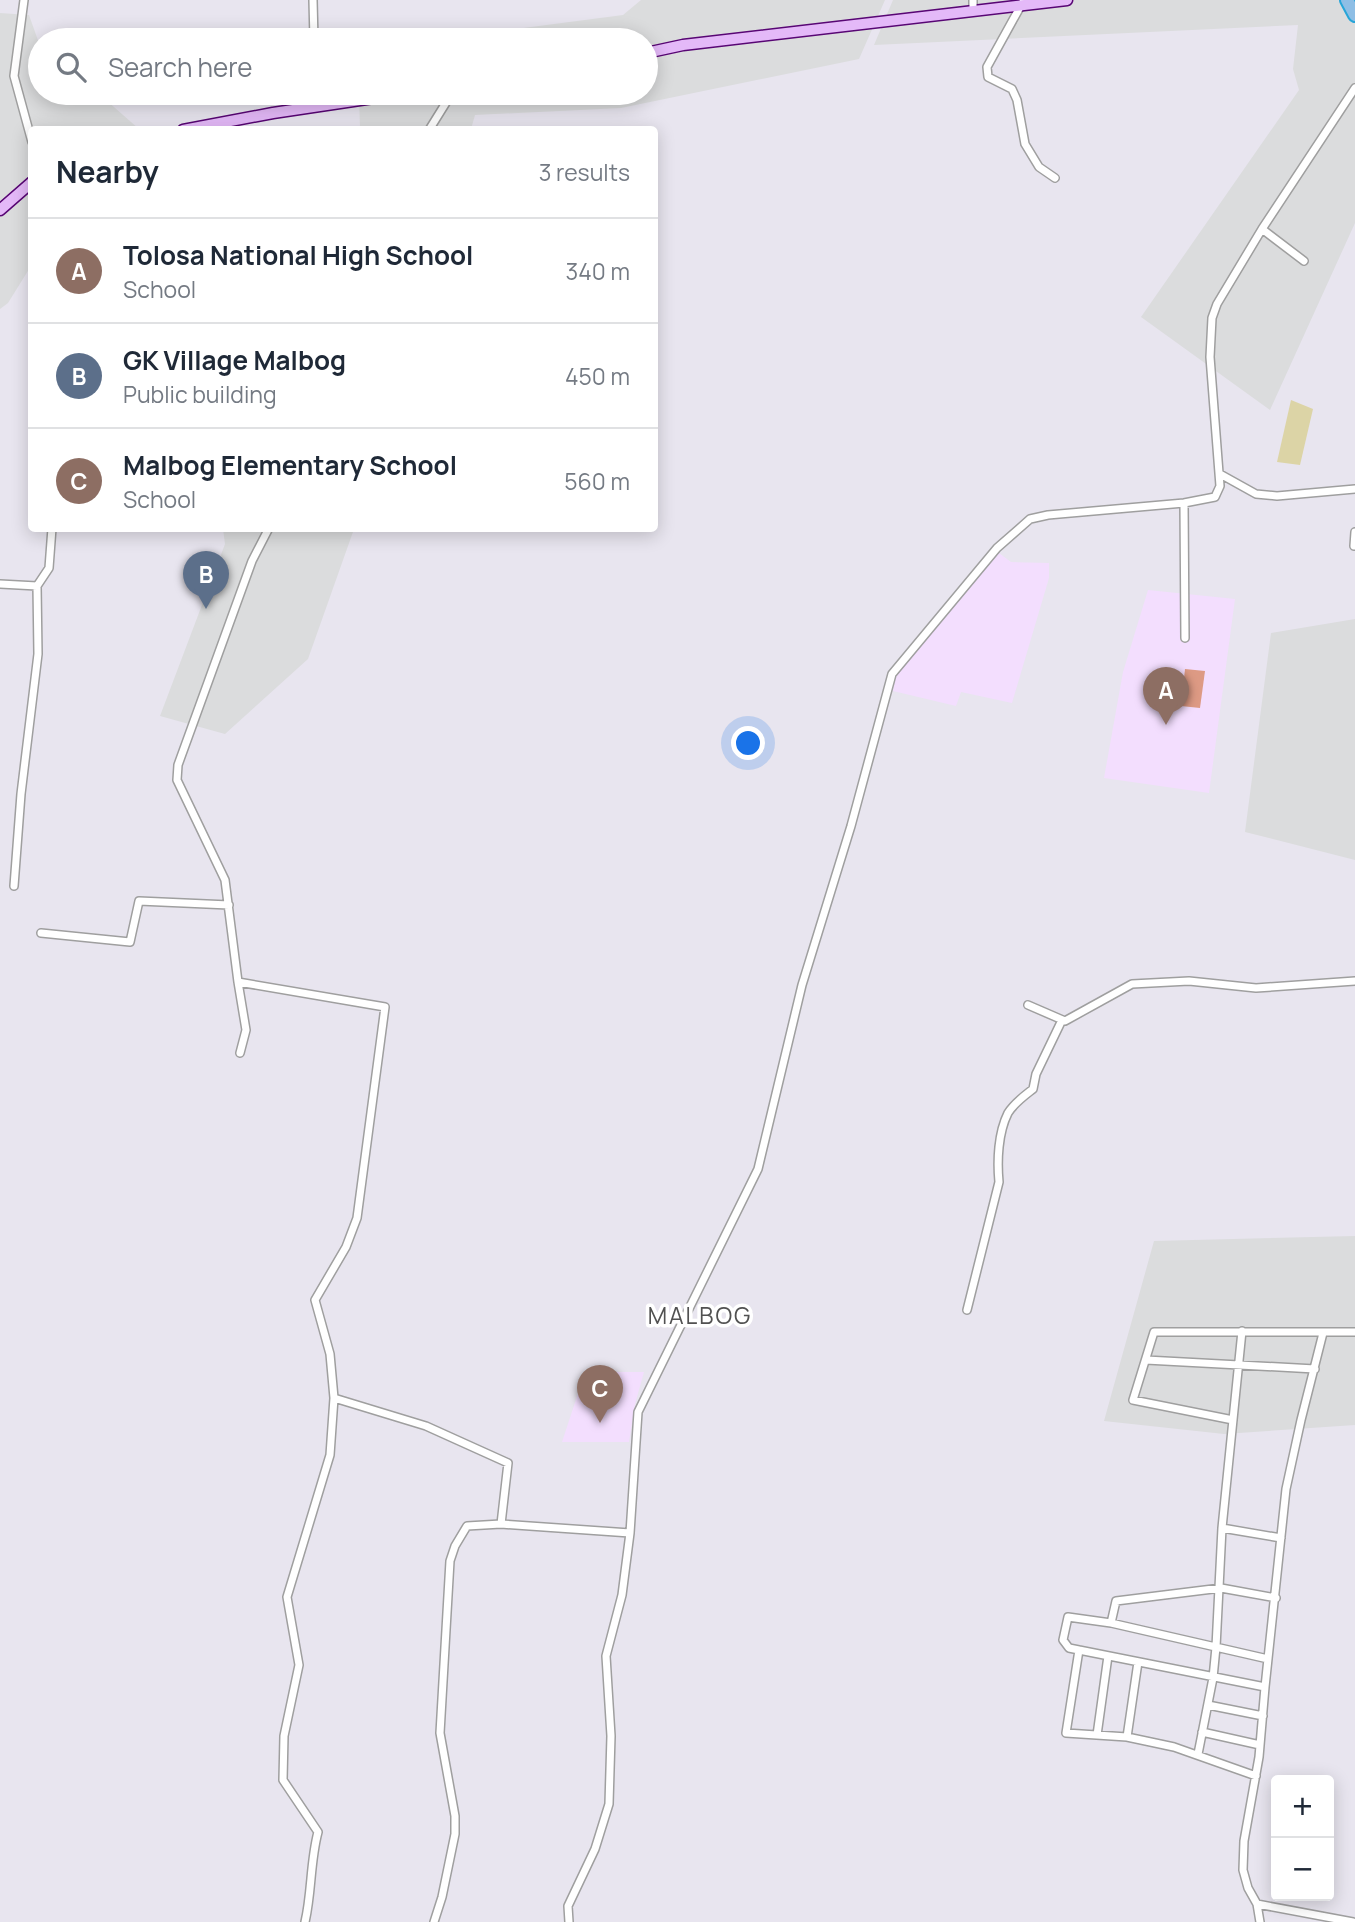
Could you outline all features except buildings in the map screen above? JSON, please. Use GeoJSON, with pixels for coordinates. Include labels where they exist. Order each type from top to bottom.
{"type":"FeatureCollection","features":[{"type":"Feature","properties":{"kind":"highway"},"geometry":{"type":"LineString","coordinates":[[1347,0],[1355,15]]}},
{"type":"Feature","properties":{"kind":"street"},"geometry":{"type":"LineString","coordinates":[[24,0],[14,76],[28,127]]}},
{"type":"Feature","properties":{"kind":"street"},"geometry":{"type":"LineString","coordinates":[[313,0],[314,28]]}},
{"type":"Feature","properties":{"kind":"street"},"geometry":{"type":"LineString","coordinates":[[658,50],[973,5],[1067,0]]}},
{"type":"Feature","properties":{"kind":"street"},"geometry":{"type":"LineString","coordinates":[[1023,3],[987,67],[988,77],[1012,89],[1017,100],[1025,144],[1039,167],[1055,178]]}},
{"type":"Feature","properties":{"kind":"street"},"geometry":{"type":"LineString","coordinates":[[569,1922],[568,1906],[595,1849],[608,1804],[611,1736],[606,1656],[622,1595],[630,1533],[638,1412],[758,1169],[802,985],[851,826],[892,674],[997,548],[1030,519],[1048,515],[1184,503],[1215,497],[1220,486],[1220,474],[1210,357],[1212,318],[1217,304],[1262,229],[1355,88]]}},
{"type":"Feature","properties":{"kind":"street"},"geometry":{"type":"LineString","coordinates":[[206,126],[327,105]]}},
{"type":"Feature","properties":{"kind":"street"},"geometry":{"type":"LineString","coordinates":[[432,126],[445,105]]}},
{"type":"Feature","properties":{"kind":"street"},"geometry":{"type":"LineString","coordinates":[[0,210],[28,186]]}},
{"type":"Feature","properties":{"kind":"street"},"geometry":{"type":"LineString","coordinates":[[1262,229],[1304,261]]}},
{"type":"Feature","properties":{"kind":"street"},"geometry":{"type":"LineString","coordinates":[[1220,474],[1256,494],[1278,496],[1355,489]]}},
{"type":"Feature","properties":{"kind":"street"},"geometry":{"type":"LineString","coordinates":[[1184,503],[1185,638]]}},
{"type":"Feature","properties":{"kind":"street"},"geometry":{"type":"LineString","coordinates":[[14,886],[21,794],[38,654],[37,586],[50,568],[52,532]]}},
{"type":"Feature","properties":{"kind":"street"},"geometry":{"type":"LineString","coordinates":[[240,1053],[246,1030],[225,880],[177,780],[178,765],[252,561],[268,532]]}},
{"type":"Feature","properties":{"kind":"street"},"geometry":{"type":"LineString","coordinates":[[1354,546],[1355,532]]}},
{"type":"Feature","properties":{"kind":"street"},"geometry":{"type":"LineString","coordinates":[[0,584],[37,586]]}},
{"type":"Feature","properties":{"kind":"street"},"geometry":{"type":"LineString","coordinates":[[41,933],[130,942],[139,901],[229,905]]}},
{"type":"Feature","properties":{"kind":"street"},"geometry":{"type":"LineString","coordinates":[[1028,1004],[1065,1021],[1132,984],[1189,981],[1256,988],[1355,981]]}},
{"type":"Feature","properties":{"kind":"street"},"geometry":{"type":"LineString","coordinates":[[238,982],[385,1007],[357,1218],[346,1247],[315,1300],[330,1354],[334,1398],[330,1455],[287,1597],[299,1665],[284,1736],[283,1780],[318,1832],[311,1857],[311,1895],[305,1922]]}},
{"type":"Feature","properties":{"kind":"street"},"geometry":{"type":"LineString","coordinates":[[967,1310],[999,1182],[997,1162],[1009,1113],[1033,1089],[1041,1062],[1062,1020]]}},
{"type":"Feature","properties":{"kind":"street"},"geometry":{"type":"LineString","coordinates":[[1198,1754],[1213,1678],[1221,1588],[1222,1528],[1242,1331]]}},
{"type":"Feature","properties":{"kind":"street"},"geometry":{"type":"LineString","coordinates":[[1233,1420],[1133,1400],[1154,1332],[1355,1332]]}},
{"type":"Feature","properties":{"kind":"street"},"geometry":{"type":"LineString","coordinates":[[1260,1922],[1257,1905],[1242,1870],[1244,1841],[1260,1745],[1290,1470],[1323,1333]]}},
{"type":"Feature","properties":{"kind":"street"},"geometry":{"type":"LineString","coordinates":[[1146,1360],[1314,1369]]}},
{"type":"Feature","properties":{"kind":"street"},"geometry":{"type":"LineString","coordinates":[[334,1398],[426,1426],[508,1463],[501,1524]]}},
{"type":"Feature","properties":{"kind":"street"},"geometry":{"type":"LineString","coordinates":[[434,1922],[455,1834],[455,1816],[440,1733],[450,1561],[455,1546],[467,1526],[501,1524],[630,1533]]}},
{"type":"Feature","properties":{"kind":"street"},"geometry":{"type":"LineString","coordinates":[[1222,1528],[1281,1538]]}},
{"type":"Feature","properties":{"kind":"street"},"geometry":{"type":"LineString","coordinates":[[1111,1623],[1116,1601],[1221,1588],[1276,1598]]}},
{"type":"Feature","properties":{"kind":"street"},"geometry":{"type":"LineString","coordinates":[[1265,1687],[1069,1648],[1063,1640],[1069,1617],[1111,1623],[1268,1659]]}},
{"type":"Feature","properties":{"kind":"street"},"geometry":{"type":"LineString","coordinates":[[1079,1650],[1066,1733],[1128,1737],[1198,1754],[1256,1776]]}},
{"type":"Feature","properties":{"kind":"street"},"geometry":{"type":"LineString","coordinates":[[1097,1735],[1108,1656]]}},
{"type":"Feature","properties":{"kind":"street"},"geometry":{"type":"LineString","coordinates":[[1128,1737],[1138,1662]]}},
{"type":"Feature","properties":{"kind":"street"},"geometry":{"type":"LineString","coordinates":[[1208,1705],[1263,1716]]}},
{"type":"Feature","properties":{"kind":"street"},"geometry":{"type":"LineString","coordinates":[[1202,1732],[1260,1745]]}},
{"type":"Feature","properties":{"kind":"street"},"geometry":{"type":"LineString","coordinates":[[1257,1905],[1353,1922]]}},
{"type":"Feature","properties":{"kind":"shaded area"},"geometry":{"type":"Polygon","coordinates":[[[641,0],[885,0],[859,59],[658,100],[658,28],[523,28],[623,15],[641,0]]]}},
{"type":"Feature","properties":{"kind":"shaded area"},"geometry":{"type":"Polygon","coordinates":[[[893,0],[1355,0],[1355,223],[1270,410],[1141,317],[1299,90],[1293,69],[1298,25],[874,45],[893,0]]]}},
{"type":"Feature","properties":{"kind":"shaded area"},"geometry":{"type":"Polygon","coordinates":[[[0,13],[29,15],[34,28],[28,28],[28,105],[112,105],[136,126],[28,126],[28,271],[8,303],[0,309],[0,13]]]}},
{"type":"Feature","properties":{"kind":"shaded area"},"geometry":{"type":"Polygon","coordinates":[[[359,105],[636,105],[475,115],[472,126],[360,126],[359,105]]]}},
{"type":"Feature","properties":{"kind":"shaded area"},"geometry":{"type":"Polygon","coordinates":[[[1291,400],[1313,409],[1300,465],[1277,462],[1291,400]]]}},
{"type":"Feature","properties":{"kind":"shaded area"},"geometry":{"type":"Polygon","coordinates":[[[223,532],[353,532],[308,659],[225,734],[160,716],[225,544],[223,532]]]}},
{"type":"Feature","properties":{"kind":"shaded area"},"geometry":{"type":"Polygon","coordinates":[[[999,553],[1011,562],[1049,563],[1049,578],[1012,703],[961,692],[956,706],[893,691],[896,676],[999,553]]]}},
{"type":"Feature","properties":{"kind":"shaded area"},"geometry":{"type":"Polygon","coordinates":[[[1148,590],[1235,599],[1209,793],[1104,778],[1123,672],[1148,590]]]}},
{"type":"Feature","properties":{"kind":"shaded area"},"geometry":{"type":"Polygon","coordinates":[[[1355,619],[1355,860],[1245,832],[1271,633],[1355,619]]]}},
{"type":"Feature","properties":{"kind":"shaded area"},"geometry":{"type":"Polygon","coordinates":[[[1185,669],[1205,671],[1200,708],[1181,706],[1185,669]]]}},
{"type":"Feature","properties":{"kind":"shaded area"},"geometry":{"type":"Polygon","coordinates":[[[1355,1236],[1355,1425],[1224,1434],[1104,1421],[1154,1241],[1355,1236]]]}},
{"type":"Feature","properties":{"kind":"shaded area"},"geometry":{"type":"Polygon","coordinates":[[[585,1372],[644,1372],[629,1442],[562,1442],[585,1372]]]}},
{"type":"Feature","properties":{"kind":"place","name":"GK Village Malbog"},"geometry":{"type":"Point","coordinates":[206,609]}},
{"type":"Feature","properties":{"kind":"place","name":"Tolosa National High School"},"geometry":{"type":"Point","coordinates":[1166,725]}},
{"type":"Feature","properties":{"kind":"place","name":"Malbog Elementary School"},"geometry":{"type":"Point","coordinates":[600,1423]}},
{"type":"Feature","properties":{"kind":"district","name":"MALBOG"},"geometry":{"type":"Point","coordinates":[700,1315]}}]}
